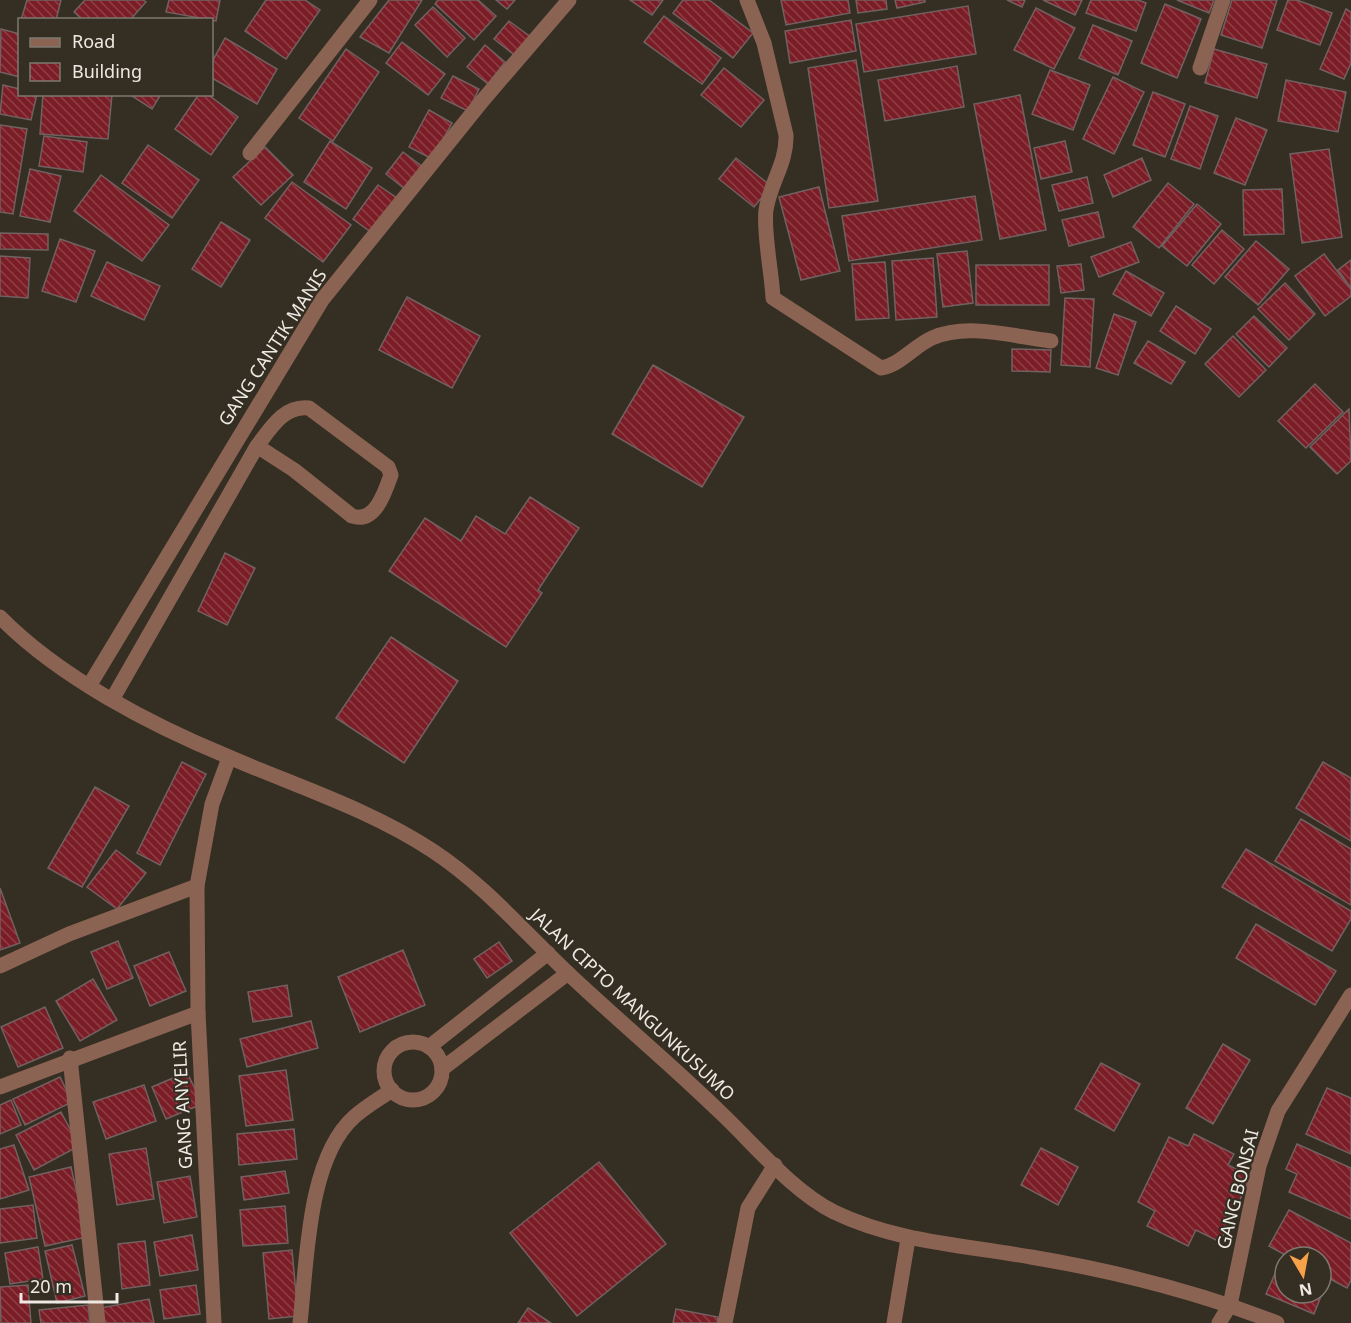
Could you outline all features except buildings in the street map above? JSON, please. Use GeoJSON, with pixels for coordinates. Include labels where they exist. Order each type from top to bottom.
{"type":"FeatureCollection","features":[{"type":"Feature","properties":{"kind":"street"},"geometry":{"type":"LineString","coordinates":[[250,153],[370,0]]}},
{"type":"Feature","properties":{"kind":"street","name":"GANG CANTIK MANIS"},"geometry":{"type":"LineString","coordinates":[[89,686],[322,300],[483,100],[569,0]]}},
{"type":"Feature","properties":{"kind":"street"},"geometry":{"type":"LineString","coordinates":[[747,0],[764,43],[786,135],[787,149],[770,190],[766,214],[773,298],[881,368],[890,367],[919,344],[950,332],[968,331],[1051,342]]}},
{"type":"Feature","properties":{"kind":"street"},"geometry":{"type":"LineString","coordinates":[[1200,68],[1223,0]]}},
{"type":"Feature","properties":{"kind":"street"},"geometry":{"type":"LineString","coordinates":[[113,698],[257,446],[282,415],[298,407],[309,408],[388,467],[391,474],[376,507],[369,516],[360,519],[352,516],[294,470],[257,446]]}},
{"type":"Feature","properties":{"kind":"street","name":"JALAN CIPTO MANGUNKUSUMO"},"geometry":{"type":"LineString","coordinates":[[0,616],[52,663],[176,734],[229,758],[322,793],[383,822],[435,852],[492,897],[568,974],[691,1084],[798,1186],[832,1211],[908,1239],[1082,1266],[1230,1305],[1277,1323]]}},
{"type":"Feature","properties":{"kind":"street","name":"GANG ANYELIR"},"geometry":{"type":"LineString","coordinates":[[214,1323],[198,1013],[197,886],[212,804],[229,758]]}},
{"type":"Feature","properties":{"kind":"street"},"geometry":{"type":"LineString","coordinates":[[0,966],[69,934],[197,886]]}},
{"type":"Feature","properties":{"kind":"street"},"geometry":{"type":"LineString","coordinates":[[429,1047],[548,953]]}},
{"type":"Feature","properties":{"kind":"street"},"geometry":{"type":"LineString","coordinates":[[442,1069],[568,974]]}},
{"type":"Feature","properties":{"kind":"street","name":"GANG BONSAI"},"geometry":{"type":"LineString","coordinates":[[1219,1323],[1230,1305],[1259,1166],[1278,1111],[1351,995]]}},
{"type":"Feature","properties":{"kind":"street"},"geometry":{"type":"LineString","coordinates":[[0,1087],[70,1058],[198,1013]]}},
{"type":"Feature","properties":{"kind":"street"},"geometry":{"type":"LineString","coordinates":[[411,1043],[429,1047],[436,1052],[442,1069],[438,1086],[425,1098],[407,1100],[392,1090],[384,1074],[385,1065],[394,1049],[411,1043]]}},
{"type":"Feature","properties":{"kind":"street"},"geometry":{"type":"LineString","coordinates":[[70,1058],[98,1323]]}},
{"type":"Feature","properties":{"kind":"street"},"geometry":{"type":"LineString","coordinates":[[300,1323],[312,1213],[325,1159],[353,1117],[392,1090]]}},
{"type":"Feature","properties":{"kind":"street"},"geometry":{"type":"LineString","coordinates":[[725,1323],[748,1208],[775,1164]]}},
{"type":"Feature","properties":{"kind":"street"},"geometry":{"type":"LineString","coordinates":[[894,1323],[908,1239]]}}]}
